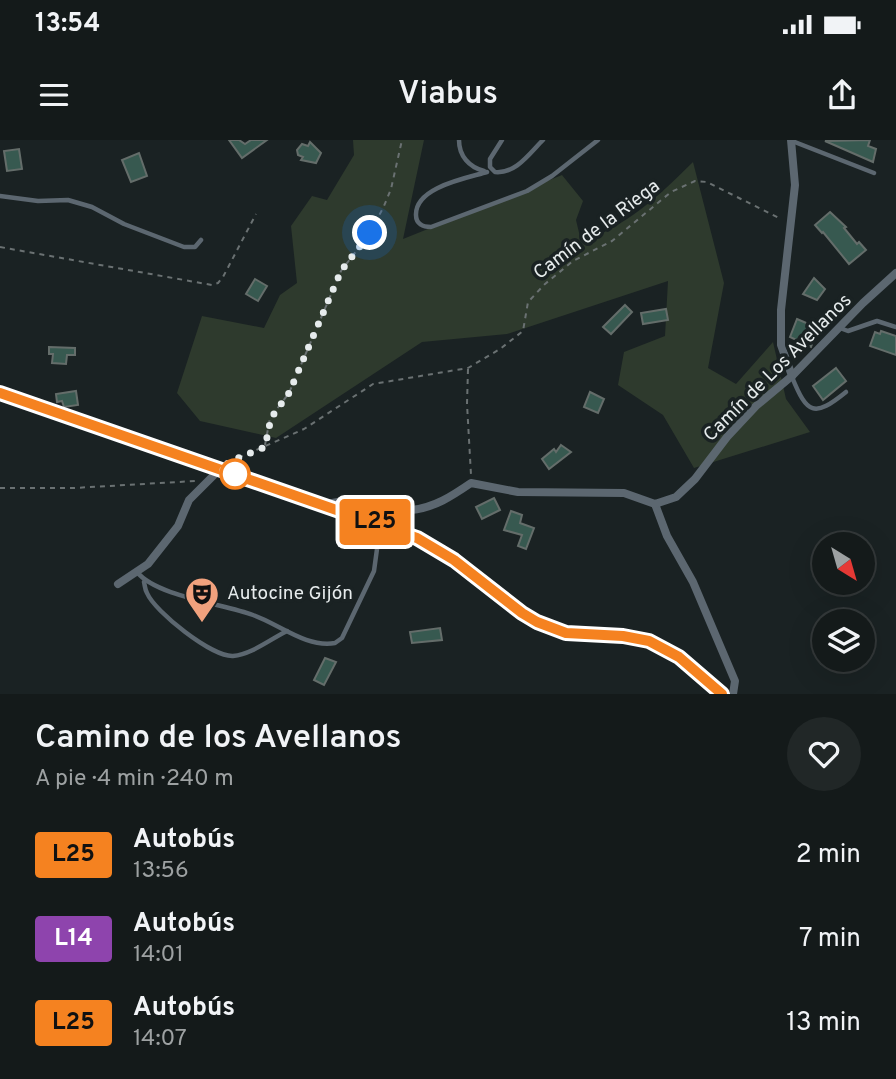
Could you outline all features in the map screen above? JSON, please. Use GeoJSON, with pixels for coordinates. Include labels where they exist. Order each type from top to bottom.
{"type":"FeatureCollection","features":[{"type":"Feature","properties":{"kind":"street"},"geometry":{"type":"LineString","coordinates":[[791,140],[795,185],[781,310],[781,345],[792,376]]}},
{"type":"Feature","properties":{"kind":"street","name":"Camín de Los Avellanos"},"geometry":{"type":"LineString","coordinates":[[655,505],[676,497],[695,479],[727,437],[756,406],[792,376],[896,273]]}},
{"type":"Feature","properties":{"kind":"street"},"geometry":{"type":"LineString","coordinates":[[0,393],[417,538],[436,548],[537,622],[566,633],[623,636],[649,641],[679,657],[722,694]]}},
{"type":"Feature","properties":{"kind":"street"},"geometry":{"type":"LineString","coordinates":[[118,584],[148,564],[178,526],[189,500],[220,469]]}},
{"type":"Feature","properties":{"kind":"street"},"geometry":{"type":"LineString","coordinates":[[324,506],[336,500],[410,510],[440,503],[471,483],[518,492],[624,493],[655,505],[667,536],[693,582],[735,681],[733,694]]}},
{"type":"Feature","properties":{"kind":"lane"},"geometry":{"type":"LineString","coordinates":[[459,140],[459,149],[467,162],[490,171],[505,173],[513,170],[543,140]]}},
{"type":"Feature","properties":{"kind":"lane"},"geometry":{"type":"LineString","coordinates":[[490,171],[490,159],[502,140]]}},
{"type":"Feature","properties":{"kind":"lane"},"geometry":{"type":"LineString","coordinates":[[490,171],[441,185],[430,192],[418,206],[415,215],[418,223],[431,228],[527,191],[552,176],[598,140]]}},
{"type":"Feature","properties":{"kind":"lane"},"geometry":{"type":"LineString","coordinates":[[791,140],[874,173]]}},
{"type":"Feature","properties":{"kind":"lane"},"geometry":{"type":"LineString","coordinates":[[0,196],[38,201],[68,200],[92,207],[124,224],[184,247],[195,247],[201,240]]}},
{"type":"Feature","properties":{"kind":"lane"},"geometry":{"type":"LineString","coordinates":[[839,327],[848,331],[877,321],[896,327]]}},
{"type":"Feature","properties":{"kind":"lane"},"geometry":{"type":"LineString","coordinates":[[792,376],[806,405],[814,409],[825,408],[846,392]]}},
{"type":"Feature","properties":{"kind":"lane"},"geometry":{"type":"LineString","coordinates":[[144,582],[202,602],[254,615],[316,643],[335,643],[342,638],[374,571],[380,524]]}},
{"type":"Feature","properties":{"kind":"lane"},"geometry":{"type":"LineString","coordinates":[[136,571],[144,582],[147,594],[169,618],[222,655],[248,653],[287,631]]}},
{"type":"Feature","properties":{"kind":"path"},"geometry":{"type":"LineString","coordinates":[[265,447],[271,418],[289,393],[341,271],[370,233],[384,206],[391,189],[402,140]]}},
{"type":"Feature","properties":{"kind":"path","name":"Camín de la Riega"},"geometry":{"type":"LineString","coordinates":[[220,469],[231,461],[304,429],[373,384],[468,368],[500,349],[523,331],[528,302],[545,284],[573,261],[612,241],[671,192],[695,181],[707,182],[791,222]]}},
{"type":"Feature","properties":{"kind":"path"},"geometry":{"type":"LineString","coordinates":[[0,247],[212,285],[223,277],[256,214]]}},
{"type":"Feature","properties":{"kind":"path"},"geometry":{"type":"LineString","coordinates":[[468,368],[471,483]]}},
{"type":"Feature","properties":{"kind":"path"},"geometry":{"type":"LineString","coordinates":[[0,488],[74,488],[207,481]]}},
{"type":"Feature","properties":{"kind":"green space"},"geometry":{"type":"Polygon","coordinates":[[[353,140],[424,140],[403,239],[562,175],[583,201],[576,220],[581,241],[627,219],[693,162],[724,283],[708,368],[736,384],[773,342],[786,399],[810,432],[694,468],[663,415],[618,385],[624,352],[665,336],[668,281],[507,334],[422,342],[276,438],[200,421],[177,393],[202,316],[264,328],[280,295],[297,283],[291,226],[312,196],[327,200],[354,155],[353,140]]]}},
{"type":"Feature","properties":{"kind":"building"},"geometry":{"type":"Polygon","coordinates":[[[229,140],[239,140],[245,144],[251,140],[267,140],[242,158],[229,140]]]}},
{"type":"Feature","properties":{"kind":"building"},"geometry":{"type":"Polygon","coordinates":[[[870,140],[868,146],[876,149],[873,162],[825,141],[870,140]]]}},
{"type":"Feature","properties":{"kind":"building"},"geometry":{"type":"Polygon","coordinates":[[[310,142],[321,153],[316,163],[301,160],[303,157],[298,155],[297,150],[302,144],[308,146],[310,142]]]}},
{"type":"Feature","properties":{"kind":"building"},"geometry":{"type":"Polygon","coordinates":[[[19,149],[22,169],[7,171],[4,151],[19,149]]]}},
{"type":"Feature","properties":{"kind":"building"},"geometry":{"type":"Polygon","coordinates":[[[139,153],[147,176],[131,182],[122,160],[139,153]]]}},
{"type":"Feature","properties":{"kind":"building"},"geometry":{"type":"Polygon","coordinates":[[[830,212],[846,227],[844,228],[857,244],[859,242],[866,250],[849,264],[815,225],[830,212]]]}},
{"type":"Feature","properties":{"kind":"building"},"geometry":{"type":"Polygon","coordinates":[[[814,278],[825,289],[817,300],[803,294],[814,278]]]}},
{"type":"Feature","properties":{"kind":"building"},"geometry":{"type":"Polygon","coordinates":[[[255,279],[267,286],[258,301],[246,294],[255,279]]]}},
{"type":"Feature","properties":{"kind":"building"},"geometry":{"type":"Polygon","coordinates":[[[625,305],[632,312],[611,334],[603,327],[625,305]]]}},
{"type":"Feature","properties":{"kind":"building"},"geometry":{"type":"Polygon","coordinates":[[[666,309],[668,320],[643,324],[641,313],[666,309]]]}},
{"type":"Feature","properties":{"kind":"building"},"geometry":{"type":"Polygon","coordinates":[[[797,319],[818,328],[811,347],[790,337],[797,319]]]}},
{"type":"Feature","properties":{"kind":"building"},"geometry":{"type":"Polygon","coordinates":[[[881,331],[896,336],[896,355],[870,346],[875,332],[880,334],[881,331]]]}},
{"type":"Feature","properties":{"kind":"building"},"geometry":{"type":"Polygon","coordinates":[[[49,347],[75,348],[75,355],[67,355],[66,364],[52,363],[53,354],[49,354],[49,347]]]}},
{"type":"Feature","properties":{"kind":"building"},"geometry":{"type":"Polygon","coordinates":[[[836,368],[846,381],[823,400],[813,386],[836,368]]]}},
{"type":"Feature","properties":{"kind":"building"},"geometry":{"type":"Polygon","coordinates":[[[76,391],[78,405],[64,407],[62,401],[57,402],[56,394],[76,391]]]}},
{"type":"Feature","properties":{"kind":"building"},"geometry":{"type":"Polygon","coordinates":[[[590,392],[604,399],[598,413],[584,407],[590,392]]]}},
{"type":"Feature","properties":{"kind":"building"},"geometry":{"type":"Polygon","coordinates":[[[561,445],[571,452],[549,469],[542,459],[554,449],[556,452],[561,445]]]}},
{"type":"Feature","properties":{"kind":"building"},"geometry":{"type":"Polygon","coordinates":[[[494,498],[500,510],[482,519],[476,507],[494,498]]]}},
{"type":"Feature","properties":{"kind":"building"},"geometry":{"type":"Polygon","coordinates":[[[511,511],[522,515],[520,523],[534,528],[526,549],[518,546],[522,535],[504,530],[511,511]]]}},
{"type":"Feature","properties":{"kind":"building"},"geometry":{"type":"Polygon","coordinates":[[[440,628],[442,640],[412,643],[410,632],[440,628]]]}},
{"type":"Feature","properties":{"kind":"building"},"geometry":{"type":"Polygon","coordinates":[[[325,658],[336,662],[324,685],[314,680],[325,658]]]}},
{"type":"Feature","properties":{"kind":"bus line","name":"L25"},"geometry":{"type":"LineString","coordinates":[[0,393],[417,538],[454,560],[537,622],[566,633],[623,636],[649,641],[679,657],[722,694]]}},
{"type":"Feature","properties":{"kind":"place","name":"Autocine Gijón"},"geometry":{"type":"Point","coordinates":[202,624]}},
{"type":"Feature","properties":{"kind":"route"},"geometry":{"type":"LineString","coordinates":[[235,474],[220,469],[231,461],[265,447],[271,418],[289,393],[341,271],[370,233]]}}]}
